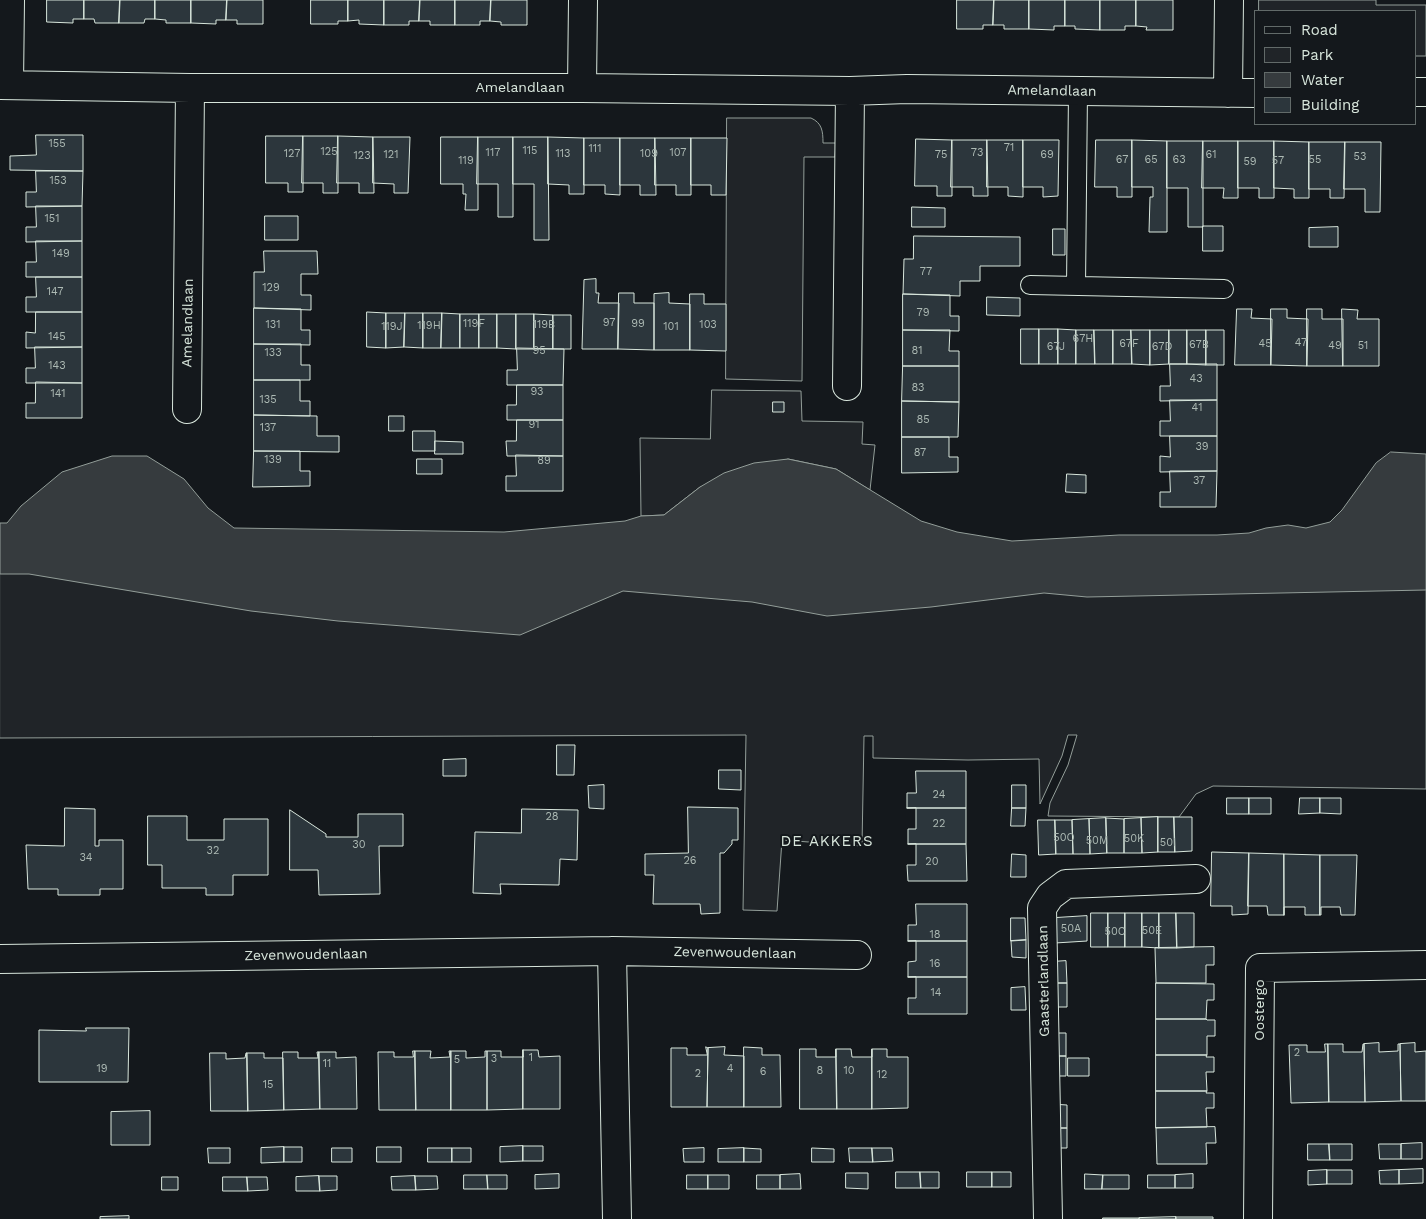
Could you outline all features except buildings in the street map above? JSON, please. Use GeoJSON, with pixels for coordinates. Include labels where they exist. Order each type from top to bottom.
{"type":"FeatureCollection","features":[{"type":"Feature","properties":{"kind":"street"},"geometry":{"type":"LineString","coordinates":[[5,85],[10,0]]}},
{"type":"Feature","properties":{"kind":"street"},"geometry":{"type":"LineString","coordinates":[[582,88],[583,0]]}},
{"type":"Feature","properties":{"kind":"street"},"geometry":{"type":"LineString","coordinates":[[1228,93],[1229,0]]}},
{"type":"Feature","properties":{"kind":"street","name":"Amelandlaan"},"geometry":{"type":"LineString","coordinates":[[5,85],[190,88],[582,88],[850,91],[907,89],[1254,93]]}},
{"type":"Feature","properties":{"kind":"street","name":"Amelandlaan"},"geometry":{"type":"LineString","coordinates":[[187,409],[190,88]]}},
{"type":"Feature","properties":{"kind":"street"},"geometry":{"type":"LineString","coordinates":[[847,386],[850,91]]}},
{"type":"Feature","properties":{"kind":"street","name":"Gaasterlandlaan"},"geometry":{"type":"LineString","coordinates":[[1048,1219],[1042,908],[1050,896],[1066,884],[1196,879]]}},
{"type":"Feature","properties":{"kind":"street"},"geometry":{"type":"LineString","coordinates":[[612,951],[617,1219]]}},
{"type":"Feature","properties":{"kind":"street","name":"Zevenwoudenlaan"},"geometry":{"type":"LineString","coordinates":[[0,959],[612,951],[857,955]]}},
{"type":"Feature","properties":{"kind":"street","name":"Oostergo"},"geometry":{"type":"LineString","coordinates":[[1258,1219],[1260,968],[1426,966]]}},
{"type":"Feature","properties":{"kind":"lane"},"geometry":{"type":"LineString","coordinates":[[1076,286],[1078,91]]}},
{"type":"Feature","properties":{"kind":"lane"},"geometry":{"type":"LineString","coordinates":[[1030,285],[1224,289]]}},
{"type":"Feature","properties":{"kind":"green space"},"geometry":{"type":"Polygon","coordinates":[[[1259,0],[1376,0],[1376,5],[1426,5],[1426,56],[1416,56],[1416,10],[1259,10],[1259,0]]]}},
{"type":"Feature","properties":{"kind":"green space"},"geometry":{"type":"Polygon","coordinates":[[[727,118],[811,118],[818,122],[821,128],[823,143],[836,143],[835,157],[804,157],[802,381],[726,379],[727,118]]]}},
{"type":"Feature","properties":{"kind":"green space"},"geometry":{"type":"Polygon","coordinates":[[[712,390],[801,391],[802,421],[863,422],[862,444],[875,445],[870,490],[836,469],[788,459],[700,487],[664,515],[641,516],[640,438],[710,439],[712,390]]]}},
{"type":"Feature","properties":{"kind":"green space"},"geometry":{"type":"Polygon","coordinates":[[[0,530],[1426,549],[1426,789],[1213,786],[1196,794],[1179,817],[1048,816],[1050,803],[1068,765],[1077,735],[1068,735],[1062,756],[1040,804],[1039,759],[873,758],[873,736],[864,736],[862,846],[782,840],[777,911],[743,910],[746,735],[0,738],[0,530]]]}},
{"type":"Feature","properties":{"kind":"water"},"geometry":{"type":"Polygon","coordinates":[[[1391,452],[1426,454],[1426,590],[1087,597],[1044,593],[931,607],[827,616],[752,602],[623,591],[520,635],[338,621],[251,611],[29,574],[0,574],[0,523],[7,523],[21,506],[62,472],[112,456],[147,456],[184,479],[208,508],[234,528],[504,532],[625,521],[641,516],[664,515],[700,487],[724,473],[754,463],[788,459],[836,469],[921,521],[957,532],[1012,541],[1119,535],[1217,535],[1249,533],[1288,525],[1306,528],[1330,522],[1342,510],[1376,463],[1391,452]]]}},
{"type":"Feature","properties":{"kind":"district","name":"DE AKKERS"},"geometry":{"type":"Point","coordinates":[827,842]}}]}
